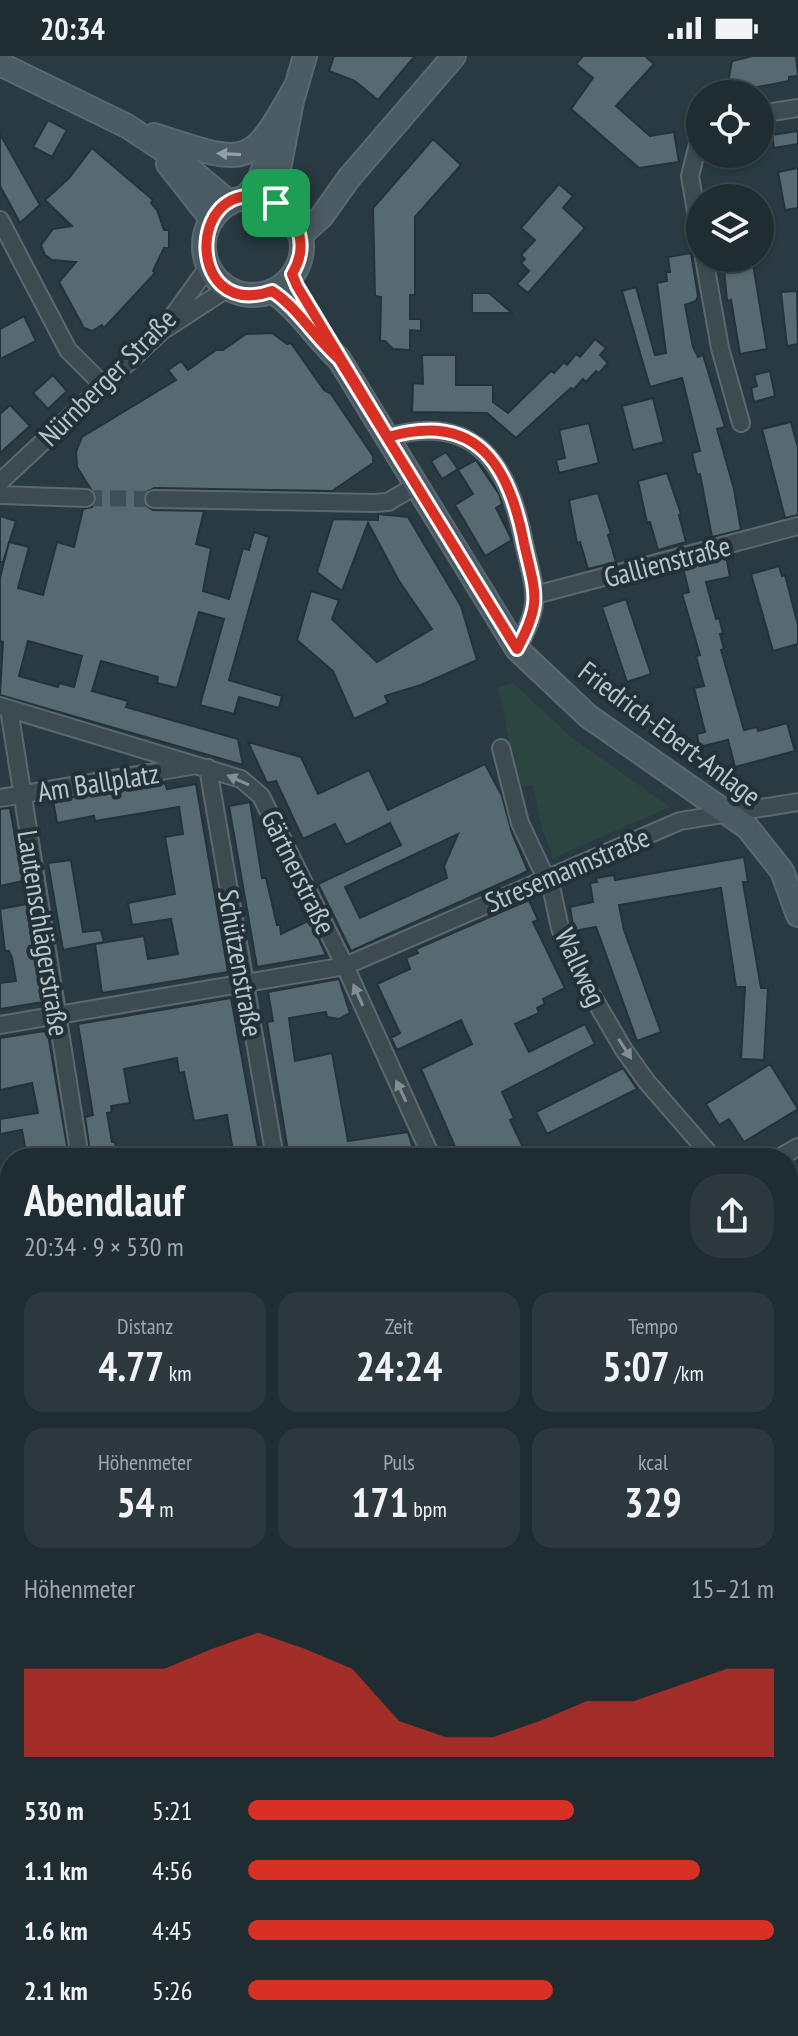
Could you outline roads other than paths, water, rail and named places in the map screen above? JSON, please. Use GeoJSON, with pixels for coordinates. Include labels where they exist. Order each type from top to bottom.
{"type":"FeatureCollection","features":[{"type":"Feature","properties":{"kind":"main road"},"geometry":{"type":"LineString","coordinates":[[294,93],[275,190],[300,236],[301,255],[292,274],[272,291],[250,295],[228,288],[209,266],[204,247],[212,220],[258,183],[294,93],[305,56]]}},
{"type":"Feature","properties":{"kind":"main road"},"geometry":{"type":"LineString","coordinates":[[300,236],[322,216],[349,178],[454,56]]}},
{"type":"Feature","properties":{"kind":"main road"},"geometry":{"type":"LineString","coordinates":[[0,64],[127,126],[201,150],[237,156],[251,152],[260,145],[294,93]]}},
{"type":"Feature","properties":{"kind":"main road"},"geometry":{"type":"LineString","coordinates":[[127,126],[237,201],[262,198],[283,209],[323,199],[349,178]]}},
{"type":"Feature","properties":{"kind":"main road"},"geometry":{"type":"LineString","coordinates":[[149,142],[212,220]]}},
{"type":"Feature","properties":{"kind":"main road"},"geometry":{"type":"LineString","coordinates":[[292,274],[306,302],[328,332],[339,359]]}},
{"type":"Feature","properties":{"kind":"main road","name":"Friedrich-Ebert-Anlage"},"geometry":{"type":"LineString","coordinates":[[272,291],[339,359],[517,649],[588,716],[747,827],[773,856],[791,890],[798,915]]}},
{"type":"Feature","properties":{"kind":"street"},"geometry":{"type":"LineString","coordinates":[[774,112],[798,108]]}},
{"type":"Feature","properties":{"kind":"street"},"geometry":{"type":"LineString","coordinates":[[2,223],[68,350],[103,385]]}},
{"type":"Feature","properties":{"kind":"street","name":"Nürnberger Straße"},"geometry":{"type":"LineString","coordinates":[[0,482],[162,331],[209,266]]}},
{"type":"Feature","properties":{"kind":"street"},"geometry":{"type":"LineString","coordinates":[[706,272],[720,348],[741,423]]}},
{"type":"Feature","properties":{"kind":"street"},"geometry":{"type":"LineString","coordinates":[[162,331],[228,288]]}},
{"type":"Feature","properties":{"kind":"street"},"geometry":{"type":"LineString","coordinates":[[388,437],[417,429],[452,433],[477,446],[492,460],[515,499],[535,595],[534,616],[517,649]]}},
{"type":"Feature","properties":{"kind":"street"},"geometry":{"type":"LineString","coordinates":[[154,499],[374,503],[388,502],[417,485]]}},
{"type":"Feature","properties":{"kind":"street"},"geometry":{"type":"LineString","coordinates":[[0,495],[86,498]]}},
{"type":"Feature","properties":{"kind":"street","name":"Gallienstraße"},"geometry":{"type":"LineString","coordinates":[[535,595],[798,526]]}},
{"type":"Feature","properties":{"kind":"street","name":"Gärtnerstraße"},"geometry":{"type":"LineString","coordinates":[[4,708],[241,779],[261,796],[345,966],[427,1148]]}},
{"type":"Feature","properties":{"kind":"street","name":"Lautenschlägerstraße"},"geometry":{"type":"LineString","coordinates":[[4,708],[22,794],[78,1148]]}},
{"type":"Feature","properties":{"kind":"street","name":"Wallweg"},"geometry":{"type":"LineString","coordinates":[[501,748],[520,823],[552,891],[560,928],[579,973],[624,1050],[647,1082],[704,1148]]}},
{"type":"Feature","properties":{"kind":"street","name":"Am Ballplatz"},"geometry":{"type":"LineString","coordinates":[[0,798],[202,767]]}},
{"type":"Feature","properties":{"kind":"street","name":"Schützenstraße"},"geometry":{"type":"LineString","coordinates":[[202,767],[273,1148]]}},
{"type":"Feature","properties":{"kind":"street","name":"Stresemannstraße"},"geometry":{"type":"LineString","coordinates":[[0,1025],[345,966],[680,821],[798,802]]}},
{"type":"Feature","properties":{"kind":"tunnel"},"geometry":{"type":"LineString","coordinates":[[86,498],[154,499]]}}]}
